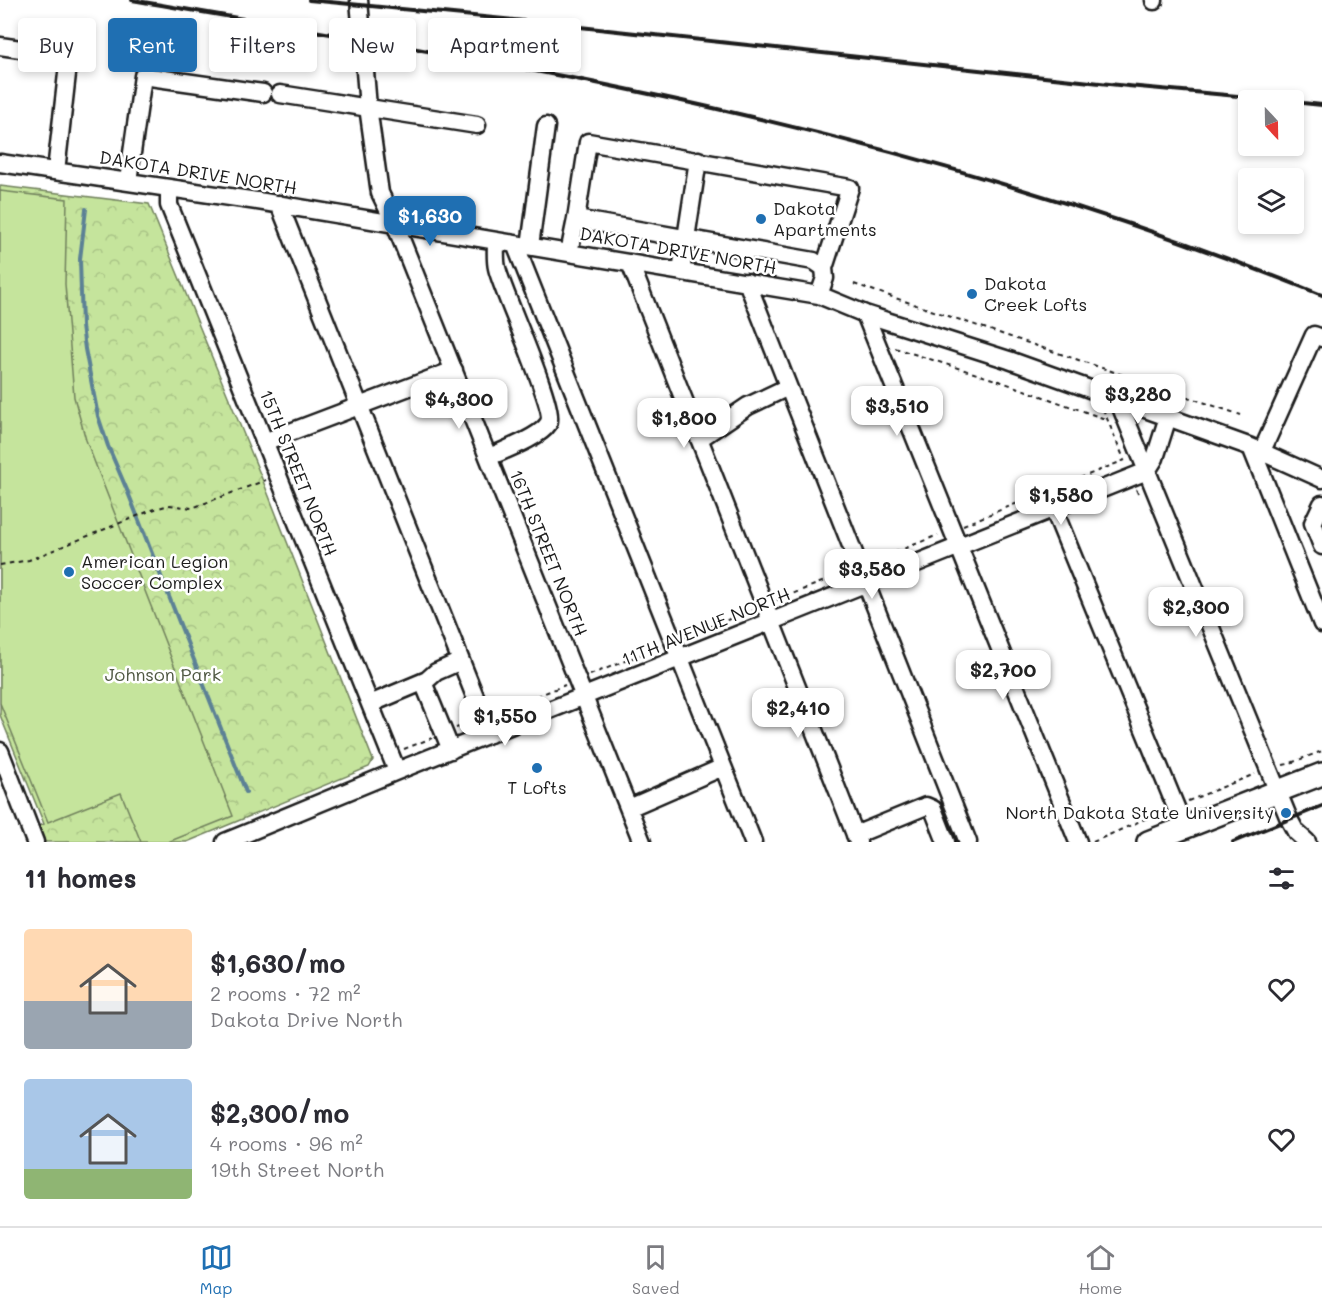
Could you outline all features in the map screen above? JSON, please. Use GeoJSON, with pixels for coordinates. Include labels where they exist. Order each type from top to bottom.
{"type":"FeatureCollection","features":[{"type":"Feature","properties":{"kind":"main road"},"geometry":{"type":"LineString","coordinates":[[1148,842],[1322,774]]}},
{"type":"Feature","properties":{"kind":"street","name":"16TH STREET NORTH"},"geometry":{"type":"LineString","coordinates":[[359,0],[368,107],[380,193],[395,224],[454,370],[642,842]]}},
{"type":"Feature","properties":{"kind":"street"},"geometry":{"type":"LineString","coordinates":[[0,46],[69,56],[56,171]]}},
{"type":"Feature","properties":{"kind":"street"},"geometry":{"type":"LineString","coordinates":[[128,181],[143,75],[263,93]]}},
{"type":"Feature","properties":{"kind":"street"},"geometry":{"type":"LineString","coordinates":[[280,94],[477,125]]}},
{"type":"Feature","properties":{"kind":"street"},"geometry":{"type":"LineString","coordinates":[[546,126],[522,245],[680,659],[753,842]]}},
{"type":"Feature","properties":{"kind":"street"},"geometry":{"type":"LineString","coordinates":[[569,253],[588,142],[698,160],[850,188],[824,268],[825,278],[819,295]]}},
{"type":"Feature","properties":{"kind":"street"},"geometry":{"type":"LineString","coordinates":[[681,271],[698,160]]}},
{"type":"Feature","properties":{"kind":"street","name":"DAKOTA DRIVE NORTH"},"geometry":{"type":"LineString","coordinates":[[0,163],[279,204],[819,295],[865,314],[988,352],[1257,449],[1322,479]]}},
{"type":"Feature","properties":{"kind":"street","name":"15TH STREET NORTH"},"geometry":{"type":"LineString","coordinates":[[169,189],[169,205],[397,771]]}},
{"type":"Feature","properties":{"kind":"street"},"geometry":{"type":"LineString","coordinates":[[279,204],[490,734]]}},
{"type":"Feature","properties":{"kind":"street"},"geometry":{"type":"LineString","coordinates":[[576,219],[814,261],[824,268]]}},
{"type":"Feature","properties":{"kind":"street"},"geometry":{"type":"LineString","coordinates":[[489,457],[538,433],[548,425],[550,420],[541,384],[496,266],[496,241]]}},
{"type":"Feature","properties":{"kind":"street"},"geometry":{"type":"LineString","coordinates":[[630,263],[857,838],[926,806],[933,809],[946,842]]}},
{"type":"Feature","properties":{"kind":"street"},"geometry":{"type":"LineString","coordinates":[[747,282],[968,842]]}},
{"type":"Feature","properties":{"kind":"street"},"geometry":{"type":"LineString","coordinates":[[865,314],[1078,842]]}},
{"type":"Feature","properties":{"kind":"street"},"geometry":{"type":"LineString","coordinates":[[1322,338],[1314,335],[1257,449],[1322,624]]}},
{"type":"Feature","properties":{"kind":"street"},"geometry":{"type":"LineString","coordinates":[[264,442],[454,370]]}},
{"type":"Feature","properties":{"kind":"street"},"geometry":{"type":"LineString","coordinates":[[699,439],[747,406],[788,387]]}},
{"type":"Feature","properties":{"kind":"street"},"geometry":{"type":"LineString","coordinates":[[1118,400],[1140,475],[1296,832],[1307,842]]}},
{"type":"Feature","properties":{"kind":"street"},"geometry":{"type":"LineString","coordinates":[[1140,475],[1155,458],[1168,417]]}},
{"type":"Feature","properties":{"kind":"street","name":"11TH AVENUE NORTH"},"geometry":{"type":"LineString","coordinates":[[225,842],[397,771],[1140,475]]}},
{"type":"Feature","properties":{"kind":"street"},"geometry":{"type":"LineString","coordinates":[[1322,504],[1313,523],[1322,546]]}},
{"type":"Feature","properties":{"kind":"street"},"geometry":{"type":"LineString","coordinates":[[1054,510],[1184,827]]}},
{"type":"Feature","properties":{"kind":"street"},"geometry":{"type":"LineString","coordinates":[[370,704],[423,682],[436,672],[461,661]]}},
{"type":"Feature","properties":{"kind":"street"},"geometry":{"type":"LineString","coordinates":[[423,682],[451,750]]}},
{"type":"Feature","properties":{"kind":"street"},"geometry":{"type":"LineString","coordinates":[[0,751],[35,842]]}},
{"type":"Feature","properties":{"kind":"street"},"geometry":{"type":"LineString","coordinates":[[628,808],[723,767]]}},
{"type":"Feature","properties":{"kind":"path"},"geometry":{"type":"LineString","coordinates":[[854,284],[1241,415]]}},
{"type":"Feature","properties":{"kind":"path"},"geometry":{"type":"LineString","coordinates":[[876,341],[1002,382],[1108,420]]}},
{"type":"Feature","properties":{"kind":"path"},"geometry":{"type":"LineString","coordinates":[[1097,392],[1108,420],[1140,475],[1139,496]]}},
{"type":"Feature","properties":{"kind":"path"},"geometry":{"type":"LineString","coordinates":[[0,565],[29,560],[152,510],[169,505],[192,508],[277,474]]}},
{"type":"Feature","properties":{"kind":"path"},"geometry":{"type":"LineString","coordinates":[[1093,842],[1268,768],[1288,764],[1322,751]]}},
{"type":"Feature","properties":{"kind":"green space","name":"Johnson Park"},"geometry":{"type":"Polygon","coordinates":[[[0,186],[149,204],[265,486],[373,760],[369,767],[187,842],[43,842],[37,827],[44,824],[0,715],[0,186]]]}},
{"type":"Feature","properties":{"kind":"green space","name":"American Legion Soccer Complex"},"geometry":{"type":"Polygon","coordinates":[[[0,191],[67,199],[65,284],[74,397],[86,440],[233,816],[168,842],[141,842],[121,793],[48,822],[0,703],[0,191]]]}},
{"type":"Feature","properties":{"kind":"waterway"},"geometry":{"type":"LineString","coordinates":[[86,209],[80,259],[82,326],[98,416],[246,792]]}},
{"type":"Feature","properties":{"kind":"railway"},"geometry":{"type":"LineString","coordinates":[[132,0],[588,81],[813,132],[961,171],[1107,216],[1322,295]]}},
{"type":"Feature","properties":{"kind":"railway"},"geometry":{"type":"LineString","coordinates":[[309,0],[1238,96]]}},
{"type":"Feature","properties":{"kind":"railway"},"geometry":{"type":"LineString","coordinates":[[1304,103],[1322,105]]}},
{"type":"Feature","properties":{"kind":"railway"},"geometry":{"type":"LineString","coordinates":[[1233,842],[1322,806]]}},
{"type":"Feature","properties":{"kind":"place","name":"Dakota Apartments"},"geometry":{"type":"Point","coordinates":[761,219]}},
{"type":"Feature","properties":{"kind":"place","name":"Dakota Creek Lofts"},"geometry":{"type":"Point","coordinates":[972,294]}},
{"type":"Feature","properties":{"kind":"place","name":"American Legion Soccer Complex"},"geometry":{"type":"Point","coordinates":[69,572]}},
{"type":"Feature","properties":{"kind":"place","name":"T Lofts"},"geometry":{"type":"Point","coordinates":[537,768]}},
{"type":"Feature","properties":{"kind":"place","name":"North Dakota State University"},"geometry":{"type":"Point","coordinates":[1286,813]}}]}
